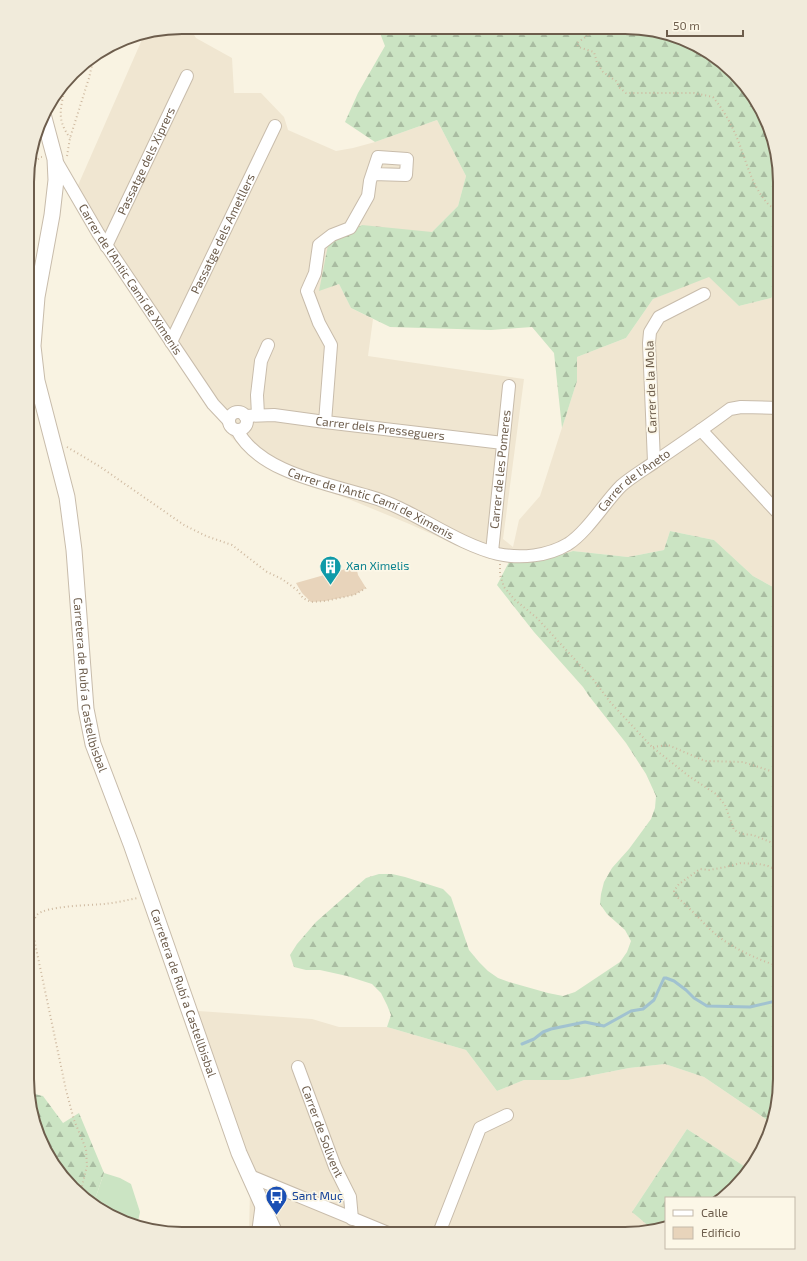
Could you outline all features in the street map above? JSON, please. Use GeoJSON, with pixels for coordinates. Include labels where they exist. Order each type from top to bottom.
{"type":"FeatureCollection","features":[{"type":"Feature","properties":{"kind":"street","name":"Passatge dels Xiprers"},"geometry":{"type":"LineString","coordinates":[[106,246],[187,76]]}},
{"type":"Feature","properties":{"kind":"street","name":"Carretera de Rubí a Castellbisbal"},"geometry":{"type":"LineString","coordinates":[[34,334],[37,297],[52,215],[56,180],[55,159],[46,124]]}},
{"type":"Feature","properties":{"kind":"street","name":"Passatge dels Ametllers"},"geometry":{"type":"LineString","coordinates":[[170,342],[275,126]]}},
{"type":"Feature","properties":{"kind":"street","name":"Carrer de l'Antic Camí de Ximenis"},"geometry":{"type":"LineString","coordinates":[[55,159],[106,246],[170,342],[210,398],[240,421],[249,446],[280,468],[376,498],[478,548],[496,553]]}},
{"type":"Feature","properties":{"kind":"street"},"geometry":{"type":"LineString","coordinates":[[325,422],[331,345],[319,323],[307,291],[315,273],[319,245],[332,235],[350,228],[368,196],[372,174]]}},
{"type":"Feature","properties":{"kind":"street","name":"Carrer de la Mola"},"geometry":{"type":"LineString","coordinates":[[654,462],[649,343],[650,332],[659,317],[704,294]]}},
{"type":"Feature","properties":{"kind":"street"},"geometry":{"type":"LineString","coordinates":[[240,421],[254,420],[258,415],[257,395],[261,361],[268,346]]}},
{"type":"Feature","properties":{"kind":"street","name":"Carretera de Rubí a Castellbisbal"},"geometry":{"type":"LineString","coordinates":[[34,355],[37,381],[67,497],[74,550],[86,708],[93,744],[149,895],[236,1146],[272,1227]]}},
{"type":"Feature","properties":{"kind":"street","name":"Carrer de les Pomeres"},"geometry":{"type":"LineString","coordinates":[[496,553],[503,443],[509,386]]}},
{"type":"Feature","properties":{"kind":"street","name":"Carrer de l'Aneto"},"geometry":{"type":"LineString","coordinates":[[496,553],[518,556],[540,555],[568,544],[581,532],[622,485],[730,409],[773,408]]}},
{"type":"Feature","properties":{"kind":"street","name":"Carrer dels Presseguers"},"geometry":{"type":"LineString","coordinates":[[258,415],[274,415],[503,443]]}},
{"type":"Feature","properties":{"kind":"street"},"geometry":{"type":"LineString","coordinates":[[701,430],[773,507]]}},
{"type":"Feature","properties":{"kind":"street","name":"Carrer de Solivent"},"geometry":{"type":"LineString","coordinates":[[298,1067],[336,1167],[350,1197],[352,1219]]}},
{"type":"Feature","properties":{"kind":"street"},"geometry":{"type":"LineString","coordinates":[[442,1227],[480,1128],[507,1115]]}},
{"type":"Feature","properties":{"kind":"street"},"geometry":{"type":"LineString","coordinates":[[250,1176],[373,1227]]}},
{"type":"Feature","properties":{"kind":"street"},"geometry":{"type":"LineString","coordinates":[[259,1227],[262,1203]]}},
{"type":"Feature","properties":{"kind":"path"},"geometry":{"type":"LineString","coordinates":[[589,34],[577,42],[578,47],[594,52],[603,72],[616,81],[620,88],[626,93],[694,93],[713,97],[733,128],[747,166],[759,190],[770,206],[773,207]]}},
{"type":"Feature","properties":{"kind":"path"},"geometry":{"type":"LineString","coordinates":[[63,172],[70,138],[92,65]]}},
{"type":"Feature","properties":{"kind":"path"},"geometry":{"type":"LineString","coordinates":[[63,94],[60,113],[62,126],[70,138]]}},
{"type":"Feature","properties":{"kind":"path"},"geometry":{"type":"LineString","coordinates":[[35,161],[41,157],[55,159]]}},
{"type":"Feature","properties":{"kind":"path"},"geometry":{"type":"LineString","coordinates":[[52,438],[99,466],[184,525],[206,536],[232,544],[267,572],[282,579],[296,590],[303,598],[311,602],[354,595],[366,588]]}},
{"type":"Feature","properties":{"kind":"path"},"geometry":{"type":"LineString","coordinates":[[496,553],[504,587],[515,600],[537,618],[592,678],[611,703],[652,747],[690,777],[716,794],[726,805],[734,830],[773,844]]}},
{"type":"Feature","properties":{"kind":"path"},"geometry":{"type":"LineString","coordinates":[[652,747],[668,745],[705,761],[743,762],[773,772]]}},
{"type":"Feature","properties":{"kind":"path"},"geometry":{"type":"LineString","coordinates":[[773,868],[759,864],[741,863],[709,870],[700,869],[678,884],[674,890],[677,896],[714,933],[737,948],[773,965]]}},
{"type":"Feature","properties":{"kind":"path"},"geometry":{"type":"LineString","coordinates":[[82,1188],[87,1166],[86,1149],[74,1120],[66,1090],[36,948],[34,920],[36,915],[40,912],[48,910],[105,904],[149,895]]}},
{"type":"Feature","properties":{"kind":"shaded area"},"geometry":{"type":"Polygon","coordinates":[[[172,34],[193,34],[196,38],[232,58],[234,93],[261,93],[284,117],[288,130],[336,151],[375,142],[437,120],[466,176],[458,206],[432,232],[319,290],[339,284],[351,308],[373,319],[368,356],[524,379],[503,539],[513,547],[519,520],[540,496],[577,381],[577,357],[626,338],[653,299],[709,276],[739,306],[773,296],[773,587],[753,576],[714,540],[670,531],[664,550],[628,557],[573,551],[536,562],[509,562],[486,558],[351,500],[282,475],[254,459],[231,437],[147,315],[72,199],[142,40],[153,37],[172,34]]]}},
{"type":"Feature","properties":{"kind":"shaded area"},"geometry":{"type":"Polygon","coordinates":[[[184,1010],[312,1019],[339,1027],[387,1027],[466,1050],[497,1091],[524,1080],[568,1080],[629,1068],[665,1064],[704,1077],[767,1120],[758,1145],[744,1166],[687,1129],[632,1212],[648,1225],[644,1226],[249,1227],[250,1190],[184,1010]]]}},
{"type":"Feature","properties":{"kind":"green space"},"geometry":{"type":"Polygon","coordinates":[[[380,34],[635,34],[663,39],[682,45],[707,59],[730,77],[748,100],[758,116],[768,144],[773,172],[773,296],[739,306],[709,277],[653,299],[626,338],[577,357],[577,381],[562,428],[554,353],[532,327],[491,330],[390,327],[351,308],[339,284],[319,291],[328,245],[362,225],[432,232],[458,206],[466,176],[437,120],[375,142],[345,122],[358,93],[385,46],[380,34]]]}},
{"type":"Feature","properties":{"kind":"green space"},"geometry":{"type":"Polygon","coordinates":[[[670,531],[714,540],[753,576],[773,587],[773,1089],[767,1120],[704,1077],[665,1064],[629,1068],[568,1080],[524,1080],[497,1091],[466,1050],[387,1027],[391,1015],[381,993],[372,984],[347,976],[320,970],[306,970],[294,967],[290,955],[297,944],[316,922],[366,878],[379,874],[392,874],[443,889],[451,897],[469,950],[488,971],[498,978],[563,996],[575,992],[620,962],[627,952],[631,941],[625,930],[607,914],[600,904],[601,894],[604,882],[612,868],[629,849],[651,819],[655,808],[656,796],[646,774],[626,743],[583,687],[534,632],[497,585],[509,562],[536,562],[573,551],[628,557],[664,550],[670,531]]]}},
{"type":"Feature","properties":{"kind":"green space"},"geometry":{"type":"Polygon","coordinates":[[[35,1094],[43,1096],[63,1123],[79,1113],[104,1173],[95,1198],[77,1184],[59,1161],[49,1145],[39,1117],[35,1094]]]}},
{"type":"Feature","properties":{"kind":"green space"},"geometry":{"type":"Polygon","coordinates":[[[687,1129],[744,1166],[730,1184],[714,1197],[665,1197],[665,1221],[648,1225],[632,1212],[687,1129]]]}},
{"type":"Feature","properties":{"kind":"green space"},"geometry":{"type":"Polygon","coordinates":[[[104,1173],[120,1178],[131,1184],[140,1212],[138,1220],[116,1212],[95,1198],[104,1173]]]}},
{"type":"Feature","properties":{"kind":"building","name":"Xan Ximelis"},"geometry":{"type":"Polygon","coordinates":[[[356,566],[358,575],[366,588],[354,595],[325,601],[311,602],[302,593],[296,583],[356,566]]]}},
{"type":"Feature","properties":{"kind":"waterway"},"geometry":{"type":"LineString","coordinates":[[522,1044],[551,1029],[585,1022],[604,1026],[631,1011],[643,1009],[654,1000],[664,978],[674,981],[694,998],[707,1006],[750,1007],[773,1002]]}},
{"type":"Feature","properties":{"kind":"place","name":"Xan Ximelis"},"geometry":{"type":"Point","coordinates":[331,586]}},
{"type":"Feature","properties":{"kind":"place","name":"Sant Muç"},"geometry":{"type":"Point","coordinates":[277,1216]}}]}
